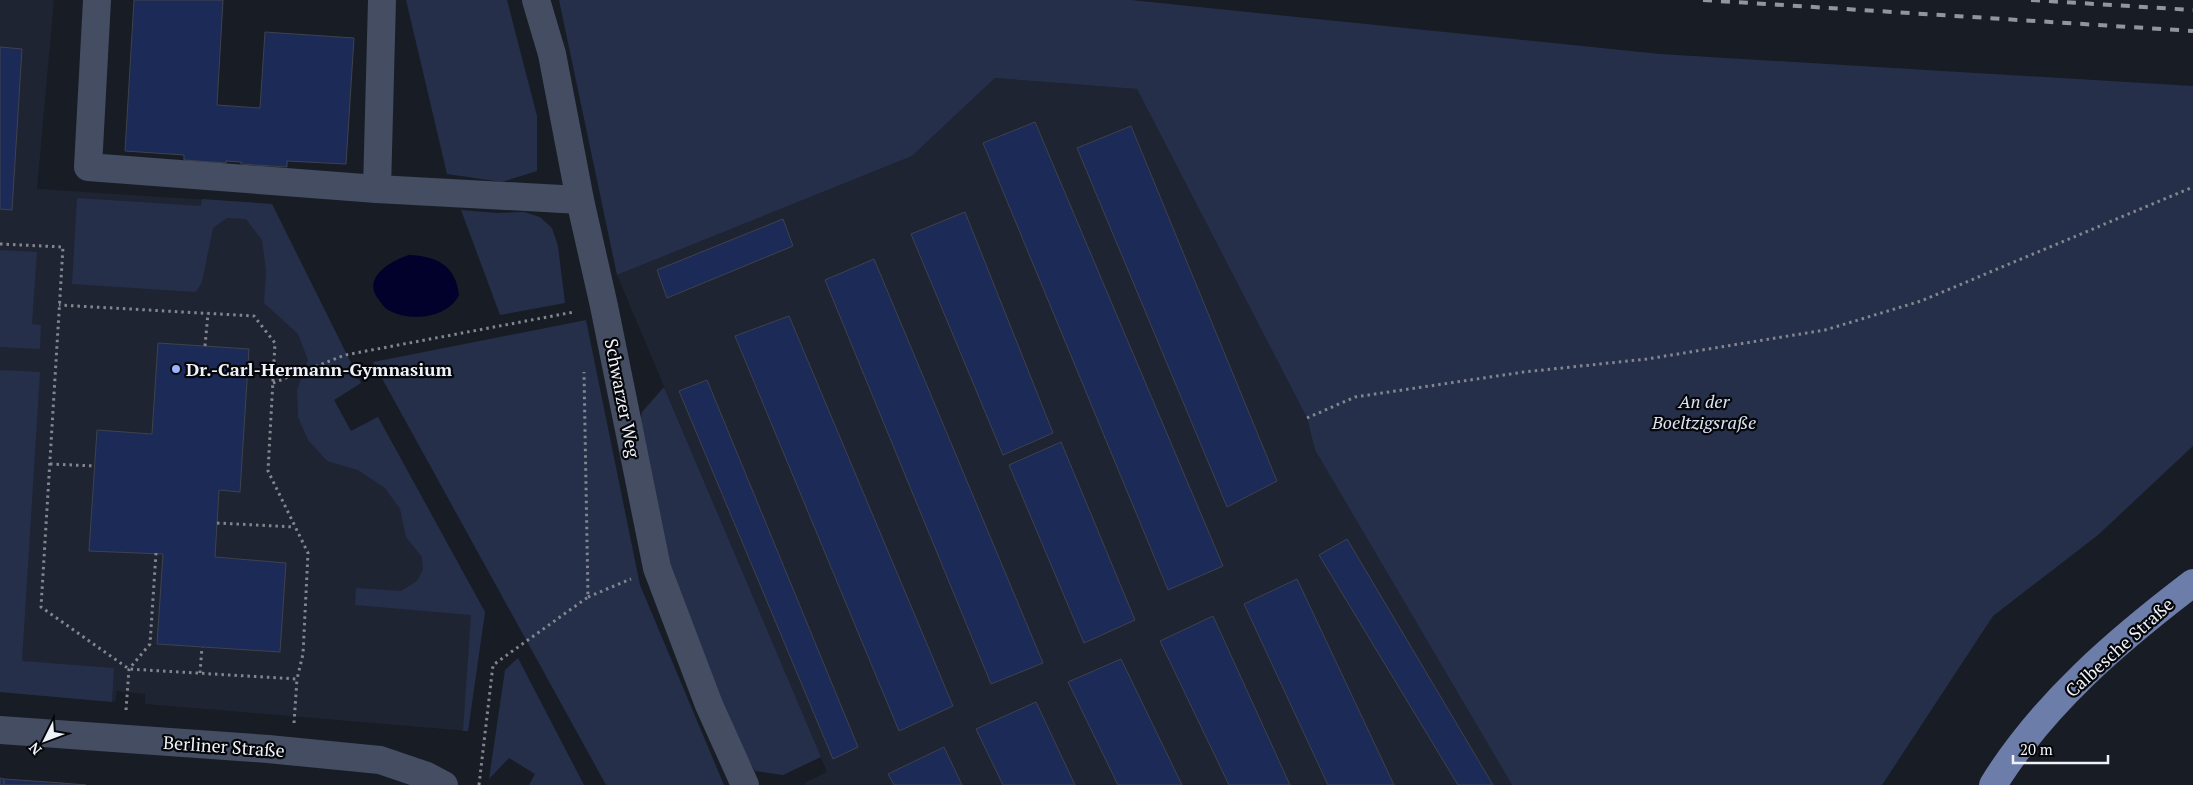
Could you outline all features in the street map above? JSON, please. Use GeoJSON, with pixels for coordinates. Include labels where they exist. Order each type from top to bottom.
{"type":"FeatureCollection","features":[{"type":"Feature","properties":{"kind":"main road","name":"Calbesche Straße"},"geometry":{"type":"LineString","coordinates":[[1993,785],[2031,732],[2080,677],[2153,613],[2193,583]]}},
{"type":"Feature","properties":{"kind":"street"},"geometry":{"type":"LineString","coordinates":[[97,0],[88,167],[377,189],[580,200]]}},
{"type":"Feature","properties":{"kind":"street"},"geometry":{"type":"LineString","coordinates":[[377,189],[382,0]]}},
{"type":"Feature","properties":{"kind":"street","name":"Schwarzer Weg"},"geometry":{"type":"LineString","coordinates":[[536,0],[552,54],[580,200],[604,306],[657,568],[709,705],[746,785]]}},
{"type":"Feature","properties":{"kind":"street","name":"Berliner Straße"},"geometry":{"type":"LineString","coordinates":[[0,730],[292,751],[380,760],[427,776],[444,785]]}},
{"type":"Feature","properties":{"kind":"path"},"geometry":{"type":"LineString","coordinates":[[1308,418],[1354,397],[1524,372],[1647,358],[1824,330],[1921,301],[2193,187]]}},
{"type":"Feature","properties":{"kind":"path"},"geometry":{"type":"LineString","coordinates":[[0,244],[63,247],[41,607],[129,669],[297,680]]}},
{"type":"Feature","properties":{"kind":"path"},"geometry":{"type":"LineString","coordinates":[[59,305],[254,316],[275,343],[268,471],[308,554],[303,654],[297,680],[292,751]]}},
{"type":"Feature","properties":{"kind":"path"},"geometry":{"type":"LineString","coordinates":[[273,383],[345,355],[604,306]]}},
{"type":"Feature","properties":{"kind":"path"},"geometry":{"type":"LineString","coordinates":[[205,346],[208,313]]}},
{"type":"Feature","properties":{"kind":"path"},"geometry":{"type":"LineString","coordinates":[[584,365],[588,598]]}},
{"type":"Feature","properties":{"kind":"path"},"geometry":{"type":"LineString","coordinates":[[50,464],[95,466]]}},
{"type":"Feature","properties":{"kind":"path"},"geometry":{"type":"LineString","coordinates":[[217,523],[296,527]]}},
{"type":"Feature","properties":{"kind":"path"},"geometry":{"type":"LineString","coordinates":[[123,739],[129,669],[150,644],[156,553]]}},
{"type":"Feature","properties":{"kind":"path"},"geometry":{"type":"LineString","coordinates":[[479,785],[493,665],[588,598],[657,568]]}},
{"type":"Feature","properties":{"kind":"path"},"geometry":{"type":"LineString","coordinates":[[200,673],[202,647]]}},
{"type":"Feature","properties":{"kind":"shaded area","name":"Dr.-Carl-Hermann-Gymnasium"},"geometry":{"type":"Polygon","coordinates":[[[0,0],[54,0],[37,189],[272,204],[361,383],[334,400],[351,431],[378,417],[485,612],[468,731],[145,704],[145,694],[117,691],[115,702],[0,692],[0,0]]]}},
{"type":"Feature","properties":{"kind":"shaded area"},"geometry":{"type":"Polygon","coordinates":[[[995,78],[1137,89],[1307,418],[1315,450],[1512,785],[806,785],[805,783],[827,772],[617,275],[912,156],[995,78]]]}},
{"type":"Feature","properties":{"kind":"shaded area"},"geometry":{"type":"Polygon","coordinates":[[[409,255],[436,260],[449,269],[454,276],[459,295],[447,309],[428,316],[408,316],[388,310],[379,300],[374,292],[373,285],[380,272],[394,261],[409,255]]]}},
{"type":"Feature","properties":{"kind":"green space"},"geometry":{"type":"Polygon","coordinates":[[[406,0],[507,0],[537,116],[537,171],[502,182],[447,174],[406,0]]]}},
{"type":"Feature","properties":{"kind":"green space","name":"An der Boeltzigsraße"},"geometry":{"type":"Polygon","coordinates":[[[559,0],[1131,0],[1660,54],[2193,86],[2193,446],[2098,535],[1993,616],[1882,785],[1512,785],[1315,450],[1307,418],[1137,89],[995,78],[912,156],[617,275],[559,0]]]}},
{"type":"Feature","properties":{"kind":"green space"},"geometry":{"type":"Polygon","coordinates":[[[77,198],[201,206],[202,199],[272,204],[361,383],[334,400],[351,431],[378,417],[485,612],[468,731],[463,731],[471,615],[355,605],[356,588],[401,591],[417,581],[423,570],[422,557],[406,537],[400,509],[385,488],[358,470],[327,461],[308,440],[298,417],[297,390],[308,360],[298,334],[264,303],[266,270],[262,240],[246,219],[227,218],[213,228],[202,282],[196,292],[72,284],[77,198]]]}},
{"type":"Feature","properties":{"kind":"green space"},"geometry":{"type":"Polygon","coordinates":[[[461,210],[497,213],[524,212],[540,217],[552,228],[558,246],[565,303],[500,315],[461,210]]]}},
{"type":"Feature","properties":{"kind":"green space"},"geometry":{"type":"Polygon","coordinates":[[[0,250],[37,252],[32,324],[41,325],[40,349],[0,347],[0,250]]]}},
{"type":"Feature","properties":{"kind":"green space"},"geometry":{"type":"Polygon","coordinates":[[[586,320],[640,585],[724,785],[606,785],[373,362],[586,320]]]}},
{"type":"Feature","properties":{"kind":"green space"},"geometry":{"type":"Polygon","coordinates":[[[0,370],[40,372],[22,661],[114,668],[112,702],[0,692],[0,370]]]}},
{"type":"Feature","properties":{"kind":"green space"},"geometry":{"type":"Polygon","coordinates":[[[664,387],[821,757],[783,775],[755,771],[735,736],[674,583],[639,428],[642,412],[664,387]]]}},
{"type":"Feature","properties":{"kind":"green space"},"geometry":{"type":"Polygon","coordinates":[[[518,658],[584,785],[529,785],[535,774],[509,758],[489,779],[505,670],[518,658]]]}},
{"type":"Feature","properties":{"kind":"building"},"geometry":{"type":"Polygon","coordinates":[[[134,0],[223,0],[217,105],[260,108],[265,32],[354,38],[346,164],[287,161],[287,167],[241,164],[241,162],[226,161],[226,163],[184,160],[184,155],[125,151],[134,0]]]}},
{"type":"Feature","properties":{"kind":"building"},"geometry":{"type":"Polygon","coordinates":[[[0,47],[22,49],[12,210],[0,209],[0,47]]]}},
{"type":"Feature","properties":{"kind":"building"},"geometry":{"type":"Polygon","coordinates":[[[1035,122],[1223,566],[1168,590],[983,143],[1035,122]]]}},
{"type":"Feature","properties":{"kind":"building"},"geometry":{"type":"Polygon","coordinates":[[[1131,126],[1277,481],[1227,507],[1077,148],[1131,126]]]}},
{"type":"Feature","properties":{"kind":"building"},"geometry":{"type":"Polygon","coordinates":[[[965,212],[1053,433],[1003,455],[911,234],[965,212]]]}},
{"type":"Feature","properties":{"kind":"building"},"geometry":{"type":"Polygon","coordinates":[[[783,219],[793,246],[667,298],[657,270],[783,219]]]}},
{"type":"Feature","properties":{"kind":"building"},"geometry":{"type":"Polygon","coordinates":[[[874,259],[1043,663],[991,684],[825,280],[874,259]]]}},
{"type":"Feature","properties":{"kind":"building"},"geometry":{"type":"Polygon","coordinates":[[[789,316],[953,706],[899,731],[735,336],[789,316]]]}},
{"type":"Feature","properties":{"kind":"building"},"geometry":{"type":"Polygon","coordinates":[[[158,343],[249,349],[240,492],[219,490],[215,557],[286,563],[280,652],[157,644],[163,554],[89,551],[97,430],[152,434],[158,343]]]}},
{"type":"Feature","properties":{"kind":"building"},"geometry":{"type":"Polygon","coordinates":[[[707,380],[858,747],[833,759],[679,391],[707,380]]]}},
{"type":"Feature","properties":{"kind":"building"},"geometry":{"type":"Polygon","coordinates":[[[1061,442],[1135,620],[1084,643],[1009,465],[1061,442]]]}},
{"type":"Feature","properties":{"kind":"building"},"geometry":{"type":"Polygon","coordinates":[[[1347,539],[1493,785],[1458,785],[1319,555],[1347,539]]]}},
{"type":"Feature","properties":{"kind":"building"},"geometry":{"type":"Polygon","coordinates":[[[1297,579],[1394,785],[1328,785],[1244,604],[1297,579]]]}},
{"type":"Feature","properties":{"kind":"building"},"geometry":{"type":"Polygon","coordinates":[[[1213,616],[1290,785],[1229,785],[1160,641],[1213,616]]]}},
{"type":"Feature","properties":{"kind":"building"},"geometry":{"type":"Polygon","coordinates":[[[1121,659],[1182,785],[1118,785],[1068,682],[1121,659]]]}},
{"type":"Feature","properties":{"kind":"building"},"geometry":{"type":"Polygon","coordinates":[[[1036,702],[1075,785],[1003,785],[976,729],[1036,702]]]}},
{"type":"Feature","properties":{"kind":"building"},"geometry":{"type":"Polygon","coordinates":[[[944,747],[962,785],[894,785],[888,774],[944,747]]]}},
{"type":"Feature","properties":{"kind":"building"},"geometry":{"type":"Polygon","coordinates":[[[0,778],[4,779],[4,785],[0,785],[0,778]]]}},
{"type":"Feature","properties":{"kind":"building"},"geometry":{"type":"Polygon","coordinates":[[[4,779],[62,783],[62,785],[4,785],[4,779]]]}},
{"type":"Feature","properties":{"kind":"building"},"geometry":{"type":"Polygon","coordinates":[[[62,783],[86,785],[62,785],[62,783]]]}},
{"type":"Feature","properties":{"kind":"railway"},"geometry":{"type":"LineString","coordinates":[[1703,0],[2193,31]]}},
{"type":"Feature","properties":{"kind":"railway"},"geometry":{"type":"LineString","coordinates":[[2031,0],[2193,10]]}},
{"type":"Feature","properties":{"kind":"place","name":"Dr.-Carl-Hermann-Gymnasium"},"geometry":{"type":"Point","coordinates":[176,369]}}]}
